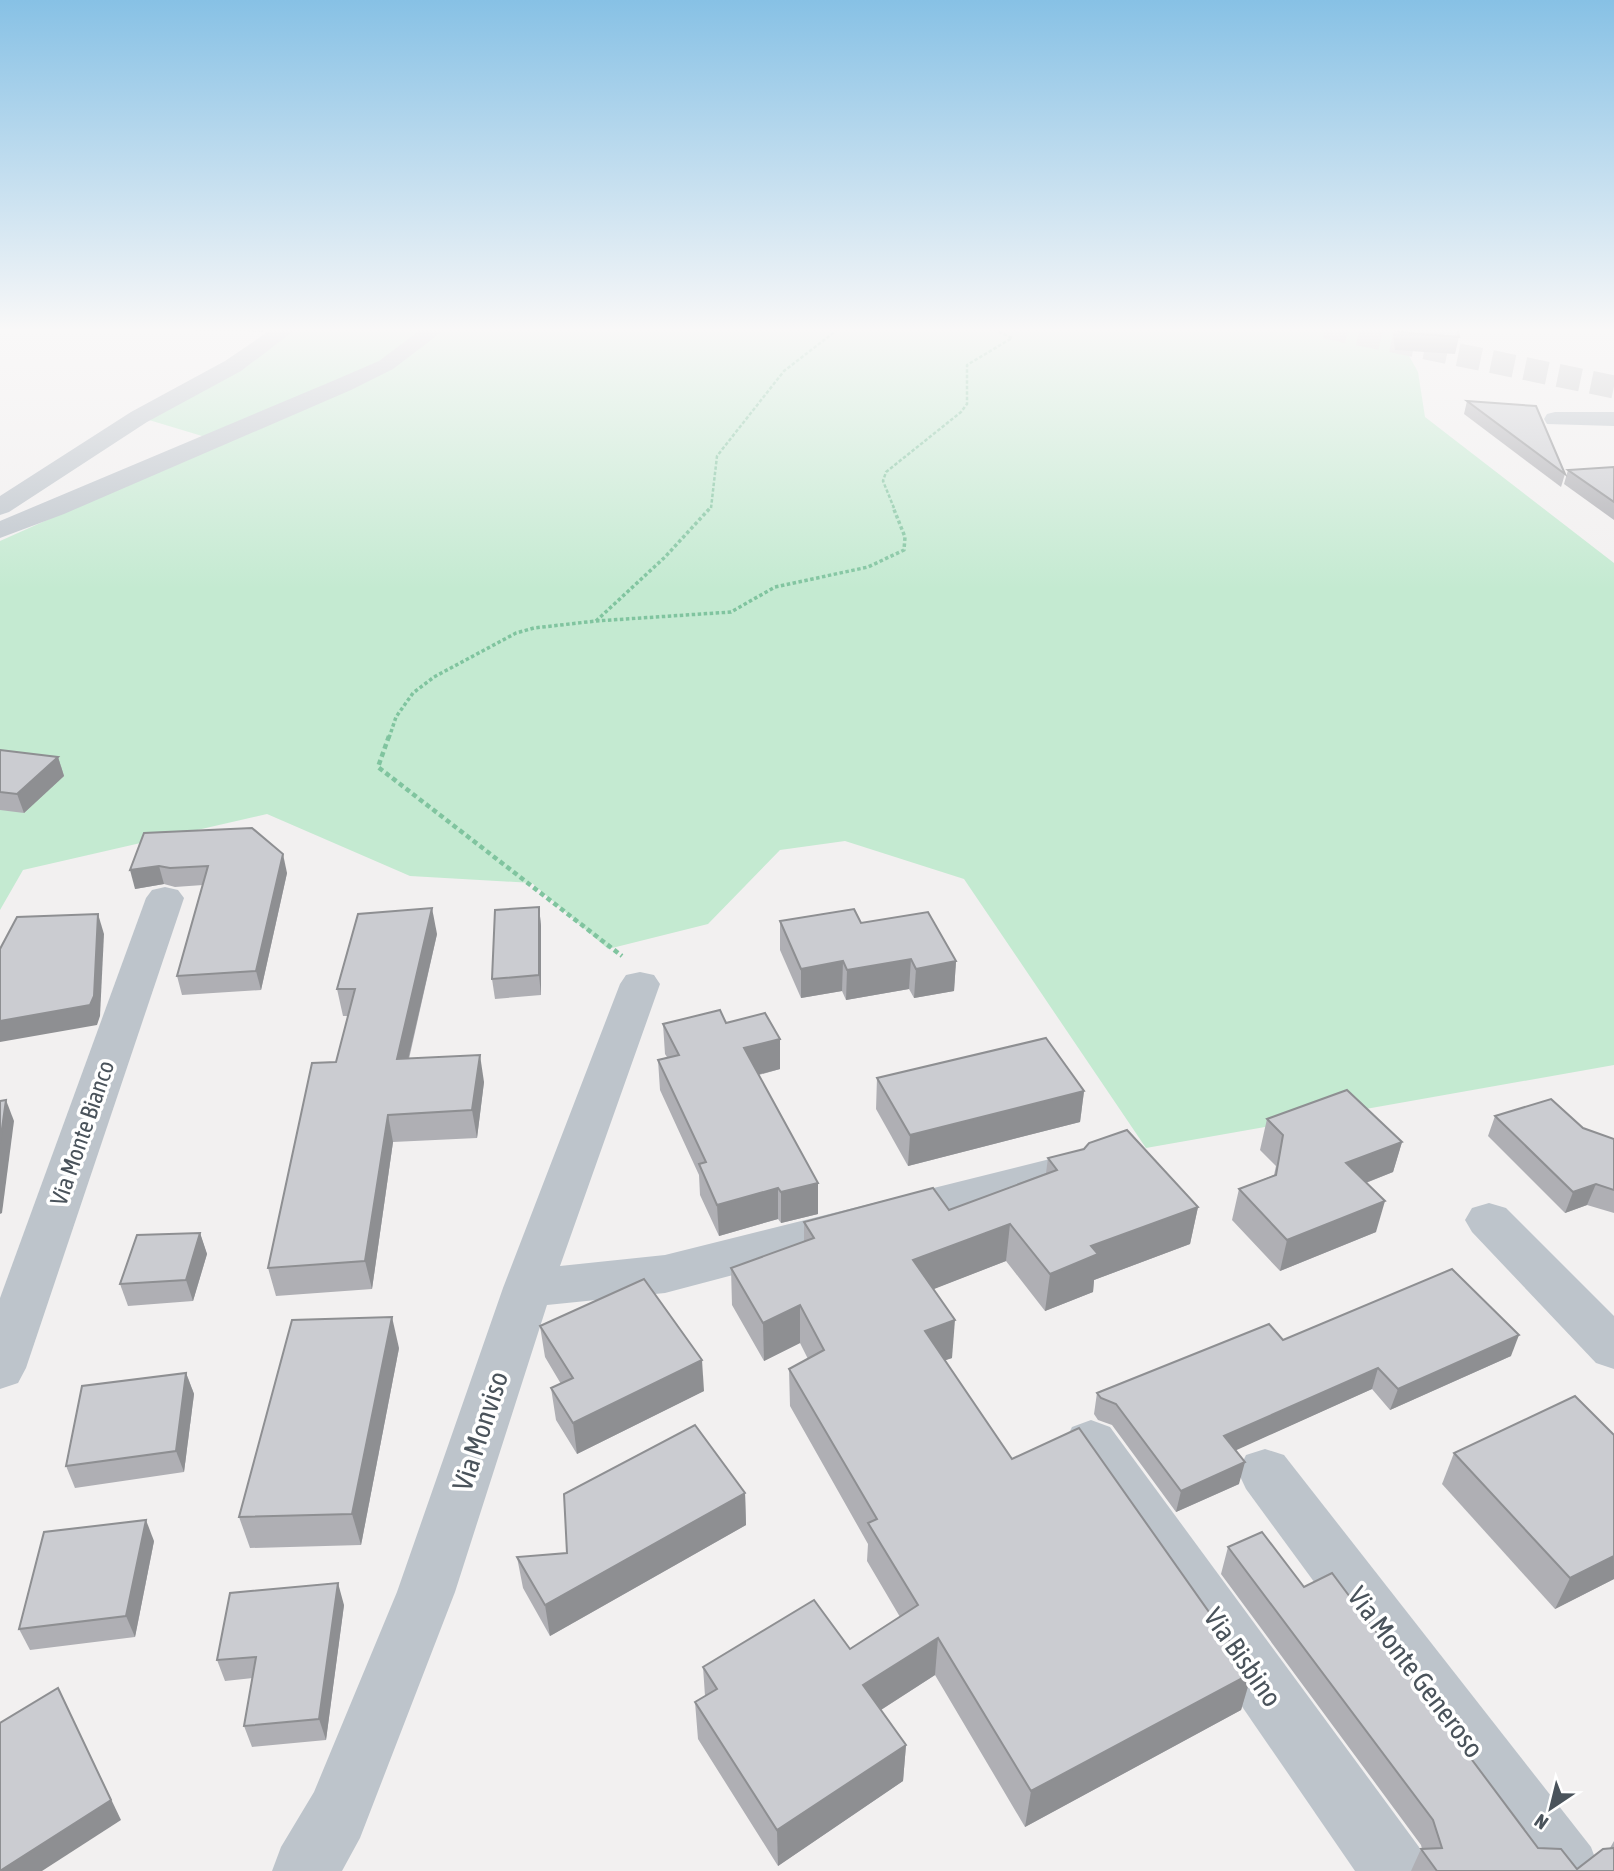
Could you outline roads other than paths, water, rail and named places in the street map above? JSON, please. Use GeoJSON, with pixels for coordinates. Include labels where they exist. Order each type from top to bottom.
{"type":"FeatureCollection","features":[{"type":"Feature","properties":{"kind":"street"},"geometry":{"type":"LineString","coordinates":[[0,507],[144,414]]}},
{"type":"Feature","properties":{"kind":"street"},"geometry":{"type":"LineString","coordinates":[[0,530],[275,414]]}},
{"type":"Feature","properties":{"kind":"street"},"geometry":{"type":"LineString","coordinates":[[1555,419],[1614,419]]}},
{"type":"Feature","properties":{"kind":"street","name":"Via Monte Bianco"},"geometry":{"type":"LineString","coordinates":[[0,1368],[165,898]]}},
{"type":"Feature","properties":{"kind":"street","name":"Via Monviso"},"geometry":{"type":"LineString","coordinates":[[305,1871],[337,1815],[426,1592],[528,1288],[640,984]]}},
{"type":"Feature","properties":{"kind":"street"},"geometry":{"type":"LineString","coordinates":[[528,1288],[664,1274],[1062,1172]]}},
{"type":"Feature","properties":{"kind":"street"},"geometry":{"type":"LineString","coordinates":[[1489,1220],[1614,1349]]}},
{"type":"Feature","properties":{"kind":"street","name":"Via Bisbino"},"geometry":{"type":"LineString","coordinates":[[1091,1443],[1395,1871]]}},
{"type":"Feature","properties":{"kind":"street","name":"Via Monte Generoso"},"geometry":{"type":"LineString","coordinates":[[1265,1472],[1567,1871]]}}]}
